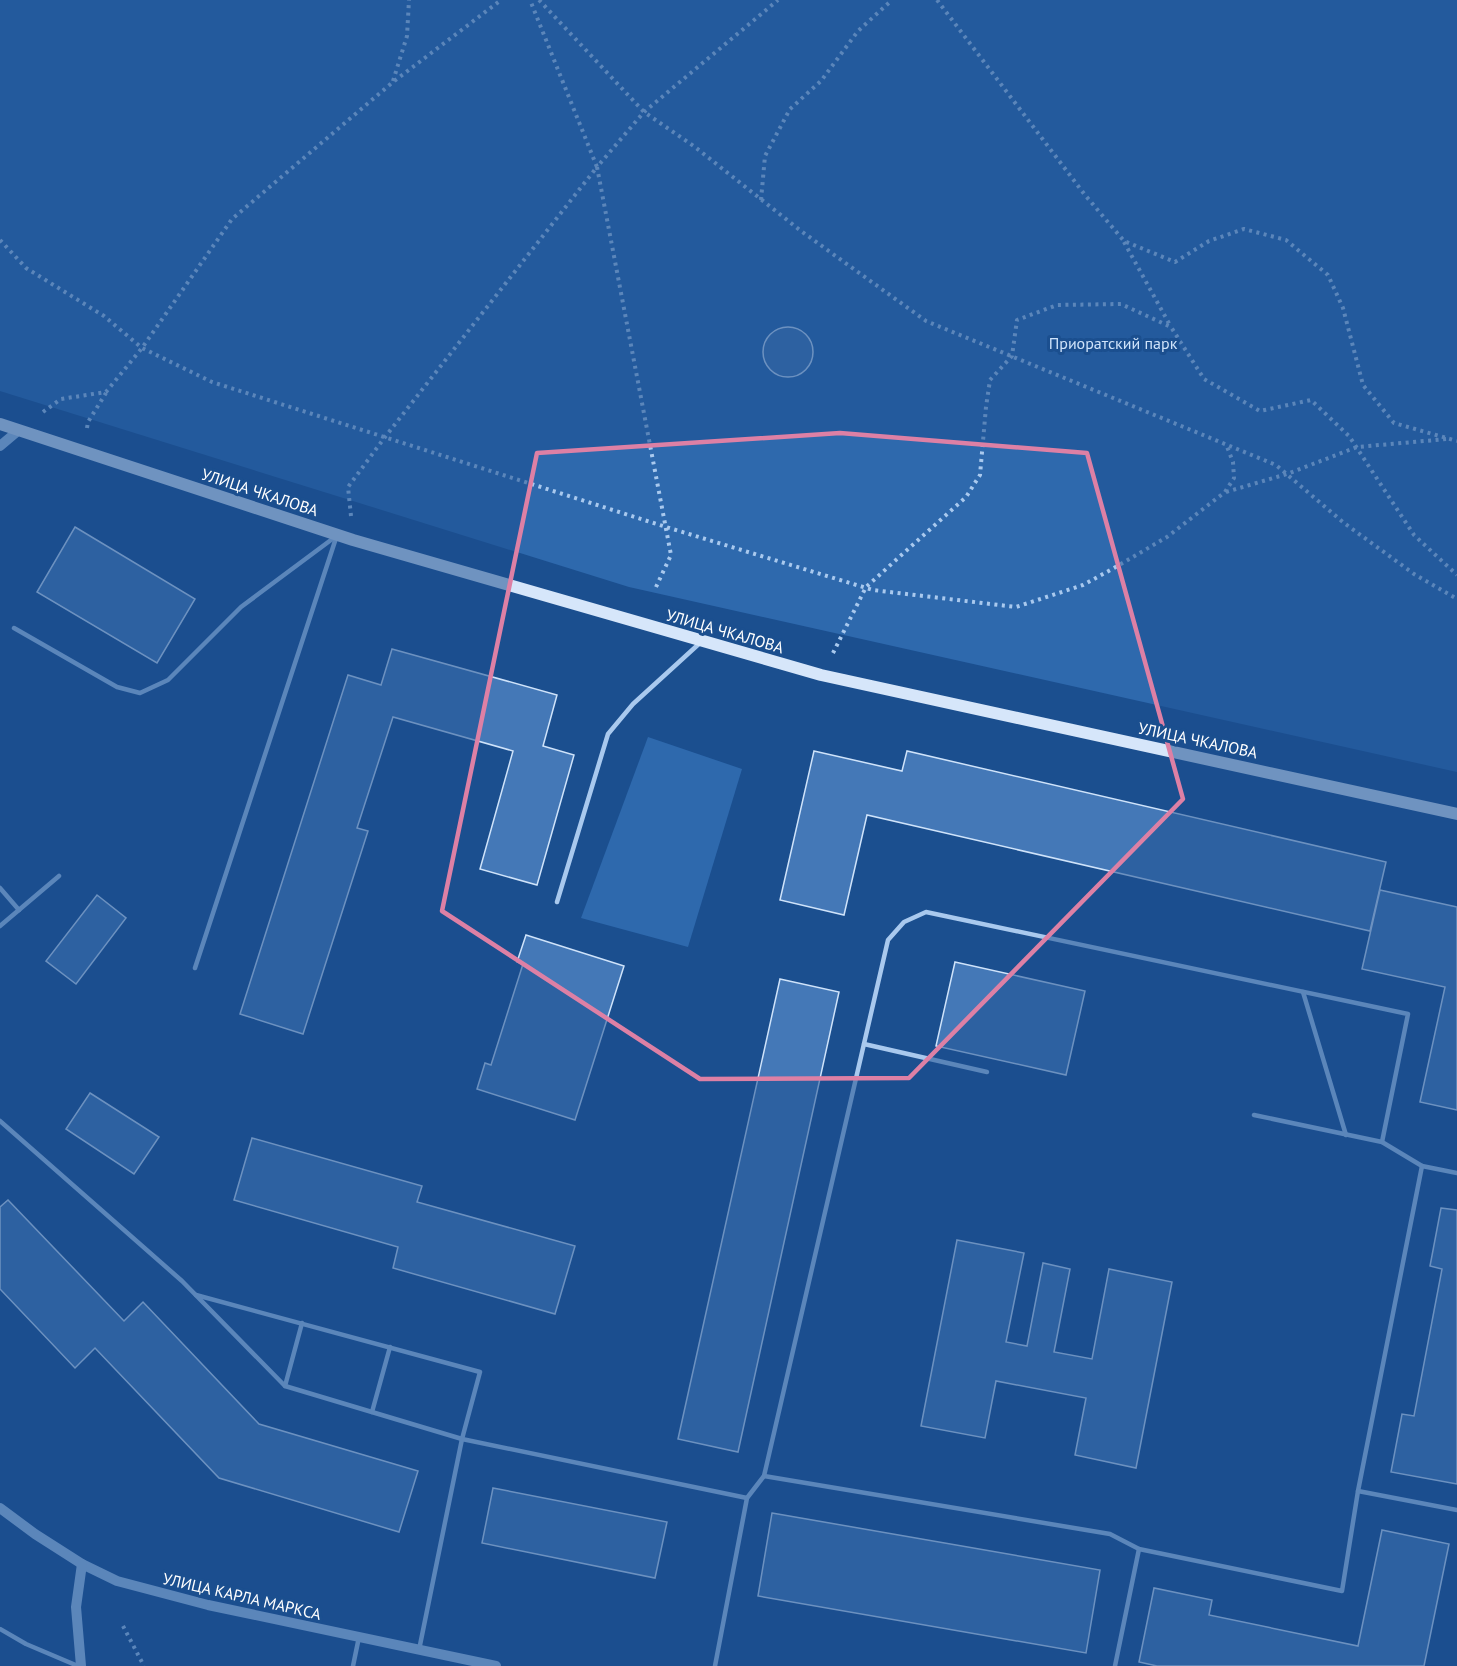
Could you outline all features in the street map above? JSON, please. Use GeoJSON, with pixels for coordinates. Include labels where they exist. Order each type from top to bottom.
{"type":"FeatureCollection","features":[{"type":"Feature","properties":{"kind":"main road","name":"УЛИЦА ЧКАЛОВА"},"geometry":{"type":"LineString","coordinates":[[0,424],[353,540],[821,675],[1457,814]]}},
{"type":"Feature","properties":{"kind":"street"},"geometry":{"type":"LineString","coordinates":[[0,446],[19,430]]}},
{"type":"Feature","properties":{"kind":"street","name":"УЛИЦА КАРЛА МАРКСА"},"geometry":{"type":"LineString","coordinates":[[0,1508],[82,1564],[117,1581],[155,1592],[496,1666]]}},
{"type":"Feature","properties":{"kind":"street"},"geometry":{"type":"LineString","coordinates":[[80,1666],[76,1607],[82,1564]]}},
{"type":"Feature","properties":{"kind":"lane"},"geometry":{"type":"LineString","coordinates":[[14,628],[117,687],[140,693],[168,680],[241,607],[337,535]]}},
{"type":"Feature","properties":{"kind":"lane"},"geometry":{"type":"LineString","coordinates":[[195,968],[337,535]]}},
{"type":"Feature","properties":{"kind":"lane"},"geometry":{"type":"LineString","coordinates":[[557,902],[608,734],[633,704],[701,642]]}},
{"type":"Feature","properties":{"kind":"lane"},"geometry":{"type":"LineString","coordinates":[[0,926],[59,876]]}},
{"type":"Feature","properties":{"kind":"lane"},"geometry":{"type":"LineString","coordinates":[[0,888],[19,910]]}},
{"type":"Feature","properties":{"kind":"lane"},"geometry":{"type":"LineString","coordinates":[[715,1666],[747,1498],[764,1476],[888,940],[904,922],[926,912],[1408,1014],[1382,1142]]}},
{"type":"Feature","properties":{"kind":"lane"},"geometry":{"type":"LineString","coordinates":[[1302,992],[1346,1135]]}},
{"type":"Feature","properties":{"kind":"lane"},"geometry":{"type":"LineString","coordinates":[[864,1044],[987,1072]]}},
{"type":"Feature","properties":{"kind":"lane"},"geometry":{"type":"LineString","coordinates":[[1254,1115],[1382,1142],[1422,1166],[1457,1173]]}},
{"type":"Feature","properties":{"kind":"lane"},"geometry":{"type":"LineString","coordinates":[[0,1121],[182,1281],[285,1386],[462,1439],[747,1498]]}},
{"type":"Feature","properties":{"kind":"lane"},"geometry":{"type":"LineString","coordinates":[[764,1476],[1110,1534],[1139,1549],[1342,1591],[1358,1491],[1422,1166]]}},
{"type":"Feature","properties":{"kind":"lane"},"geometry":{"type":"LineString","coordinates":[[195,1294],[480,1372],[462,1439],[418,1650]]}},
{"type":"Feature","properties":{"kind":"lane"},"geometry":{"type":"LineString","coordinates":[[285,1386],[302,1323]]}},
{"type":"Feature","properties":{"kind":"lane"},"geometry":{"type":"LineString","coordinates":[[372,1412],[390,1347]]}},
{"type":"Feature","properties":{"kind":"lane"},"geometry":{"type":"LineString","coordinates":[[1358,1491],[1457,1510]]}},
{"type":"Feature","properties":{"kind":"lane"},"geometry":{"type":"LineString","coordinates":[[1115,1666],[1139,1549]]}},
{"type":"Feature","properties":{"kind":"lane"},"geometry":{"type":"LineString","coordinates":[[0,1629],[26,1644],[80,1666]]}},
{"type":"Feature","properties":{"kind":"lane"},"geometry":{"type":"LineString","coordinates":[[353,1666],[359,1637]]}},
{"type":"Feature","properties":{"kind":"path"},"geometry":{"type":"LineString","coordinates":[[393,82],[407,36],[409,0]]}},
{"type":"Feature","properties":{"kind":"path"},"geometry":{"type":"LineString","coordinates":[[82,451],[88,422],[106,392],[142,348],[232,219],[393,82],[501,0]]}},
{"type":"Feature","properties":{"kind":"path"},"geometry":{"type":"LineString","coordinates":[[530,0],[597,167],[670,555],[656,587]]}},
{"type":"Feature","properties":{"kind":"path"},"geometry":{"type":"LineString","coordinates":[[539,0],[644,112],[695,147],[801,231],[926,321],[1276,465],[1344,523],[1414,574],[1457,599]]}},
{"type":"Feature","properties":{"kind":"path"},"geometry":{"type":"LineString","coordinates":[[353,540],[348,487],[597,167],[644,112],[778,0]]}},
{"type":"Feature","properties":{"kind":"path"},"geometry":{"type":"LineString","coordinates":[[761,200],[765,156],[790,109],[821,81],[858,32],[892,0]]}},
{"type":"Feature","properties":{"kind":"path"},"geometry":{"type":"LineString","coordinates":[[937,0],[1085,195],[1124,241],[1171,327],[1204,379],[1260,411],[1311,400],[1349,436],[1414,535],[1457,575]]}},
{"type":"Feature","properties":{"kind":"path"},"geometry":{"type":"LineString","coordinates":[[1124,241],[1174,262],[1209,241],[1244,229],[1286,240],[1328,275],[1343,308],[1363,385],[1394,423],[1457,441]]}},
{"type":"Feature","properties":{"kind":"path"},"geometry":{"type":"LineString","coordinates":[[0,240],[26,268],[104,316],[142,348],[212,382],[666,527],[873,590],[1016,607],[1083,585],[1167,537],[1225,492],[1234,478],[1233,462],[1226,444]]}},
{"type":"Feature","properties":{"kind":"path"},"geometry":{"type":"LineString","coordinates":[[821,675],[866,587],[966,497],[980,475],[990,381],[1012,356],[1017,320],[1056,305],[1121,303],[1171,327]]}},
{"type":"Feature","properties":{"kind":"path"},"geometry":{"type":"LineString","coordinates":[[19,430],[61,399],[106,392]]}},
{"type":"Feature","properties":{"kind":"path"},"geometry":{"type":"LineString","coordinates":[[1225,492],[1287,474],[1357,447],[1450,439]]}},
{"type":"Feature","properties":{"kind":"path"},"geometry":{"type":"LineString","coordinates":[[123,1626],[144,1666]]}},
{"type":"Feature","properties":{"kind":"highlighted area"},"geometry":{"type":"Polygon","coordinates":[[[840,433],[1087,453],[1183,799],[909,1078],[700,1079],[442,911],[537,453],[840,433]]]}},
{"type":"Feature","properties":{"kind":"green space","name":"Приоратский парк"},"geometry":{"type":"Polygon","coordinates":[[[0,0],[1457,0],[1457,772],[629,587],[0,391],[0,0]]]}},
{"type":"Feature","properties":{"kind":"green space"},"geometry":{"type":"Polygon","coordinates":[[[648,737],[742,769],[688,947],[581,918],[648,737]]]}},
{"type":"Feature","properties":{"kind":"building"},"geometry":{"type":"Polygon","coordinates":[[[788,327],[802,331],[809,338],[813,352],[809,366],[802,373],[788,377],[774,373],[767,366],[763,352],[767,338],[774,331],[788,327]]]}},
{"type":"Feature","properties":{"kind":"building"},"geometry":{"type":"Polygon","coordinates":[[[75,527],[195,599],[157,663],[37,592],[75,527]]]}},
{"type":"Feature","properties":{"kind":"building"},"geometry":{"type":"Polygon","coordinates":[[[392,649],[557,695],[543,746],[574,755],[537,885],[480,869],[513,751],[393,717],[357,828],[368,831],[303,1034],[240,1014],[348,675],[381,685],[392,649]]]}},
{"type":"Feature","properties":{"kind":"building"},"geometry":{"type":"Polygon","coordinates":[[[814,751],[902,771],[907,751],[1386,862],[1370,931],[867,815],[844,915],[780,900],[814,751]]]}},
{"type":"Feature","properties":{"kind":"building"},"geometry":{"type":"Polygon","coordinates":[[[1380,890],[1457,907],[1457,1110],[1420,1102],[1445,987],[1362,969],[1380,890]]]}},
{"type":"Feature","properties":{"kind":"building"},"geometry":{"type":"Polygon","coordinates":[[[97,895],[126,918],[76,984],[46,961],[97,895]]]}},
{"type":"Feature","properties":{"kind":"building"},"geometry":{"type":"Polygon","coordinates":[[[526,935],[624,966],[575,1120],[477,1089],[485,1063],[491,1065],[523,964],[517,962],[526,935]]]}},
{"type":"Feature","properties":{"kind":"building"},"geometry":{"type":"Polygon","coordinates":[[[955,962],[1085,991],[1066,1075],[936,1046],[955,962]]]}},
{"type":"Feature","properties":{"kind":"building"},"geometry":{"type":"Polygon","coordinates":[[[780,979],[839,992],[738,1452],[678,1439],[780,979]]]}},
{"type":"Feature","properties":{"kind":"building"},"geometry":{"type":"Polygon","coordinates":[[[90,1093],[159,1137],[134,1174],[66,1129],[90,1093]]]}},
{"type":"Feature","properties":{"kind":"building"},"geometry":{"type":"Polygon","coordinates":[[[252,1138],[422,1186],[417,1202],[575,1246],[555,1314],[393,1268],[398,1247],[234,1200],[252,1138]]]}},
{"type":"Feature","properties":{"kind":"building"},"geometry":{"type":"Polygon","coordinates":[[[8,1200],[124,1321],[143,1302],[259,1424],[418,1471],[399,1532],[219,1478],[95,1348],[75,1368],[0,1289],[0,1207],[8,1200]]]}},
{"type":"Feature","properties":{"kind":"building"},"geometry":{"type":"Polygon","coordinates":[[[1441,1208],[1457,1210],[1457,1484],[1391,1472],[1402,1414],[1414,1416],[1442,1269],[1430,1266],[1441,1208]]]}},
{"type":"Feature","properties":{"kind":"building"},"geometry":{"type":"Polygon","coordinates":[[[957,1240],[1024,1253],[1006,1342],[1027,1346],[1043,1263],[1070,1269],[1054,1352],[1092,1359],[1109,1269],[1172,1282],[1136,1468],[1075,1455],[1086,1398],[996,1381],[985,1438],[921,1426],[957,1240]]]}},
{"type":"Feature","properties":{"kind":"building"},"geometry":{"type":"Polygon","coordinates":[[[493,1488],[667,1522],[655,1578],[482,1543],[493,1488]]]}},
{"type":"Feature","properties":{"kind":"building"},"geometry":{"type":"Polygon","coordinates":[[[772,1513],[1100,1570],[1086,1653],[758,1596],[772,1513]]]}},
{"type":"Feature","properties":{"kind":"building"},"geometry":{"type":"Polygon","coordinates":[[[1382,1530],[1449,1544],[1424,1666],[1157,1666],[1139,1662],[1154,1588],[1212,1600],[1209,1615],[1358,1646],[1382,1530]]]}}]}
